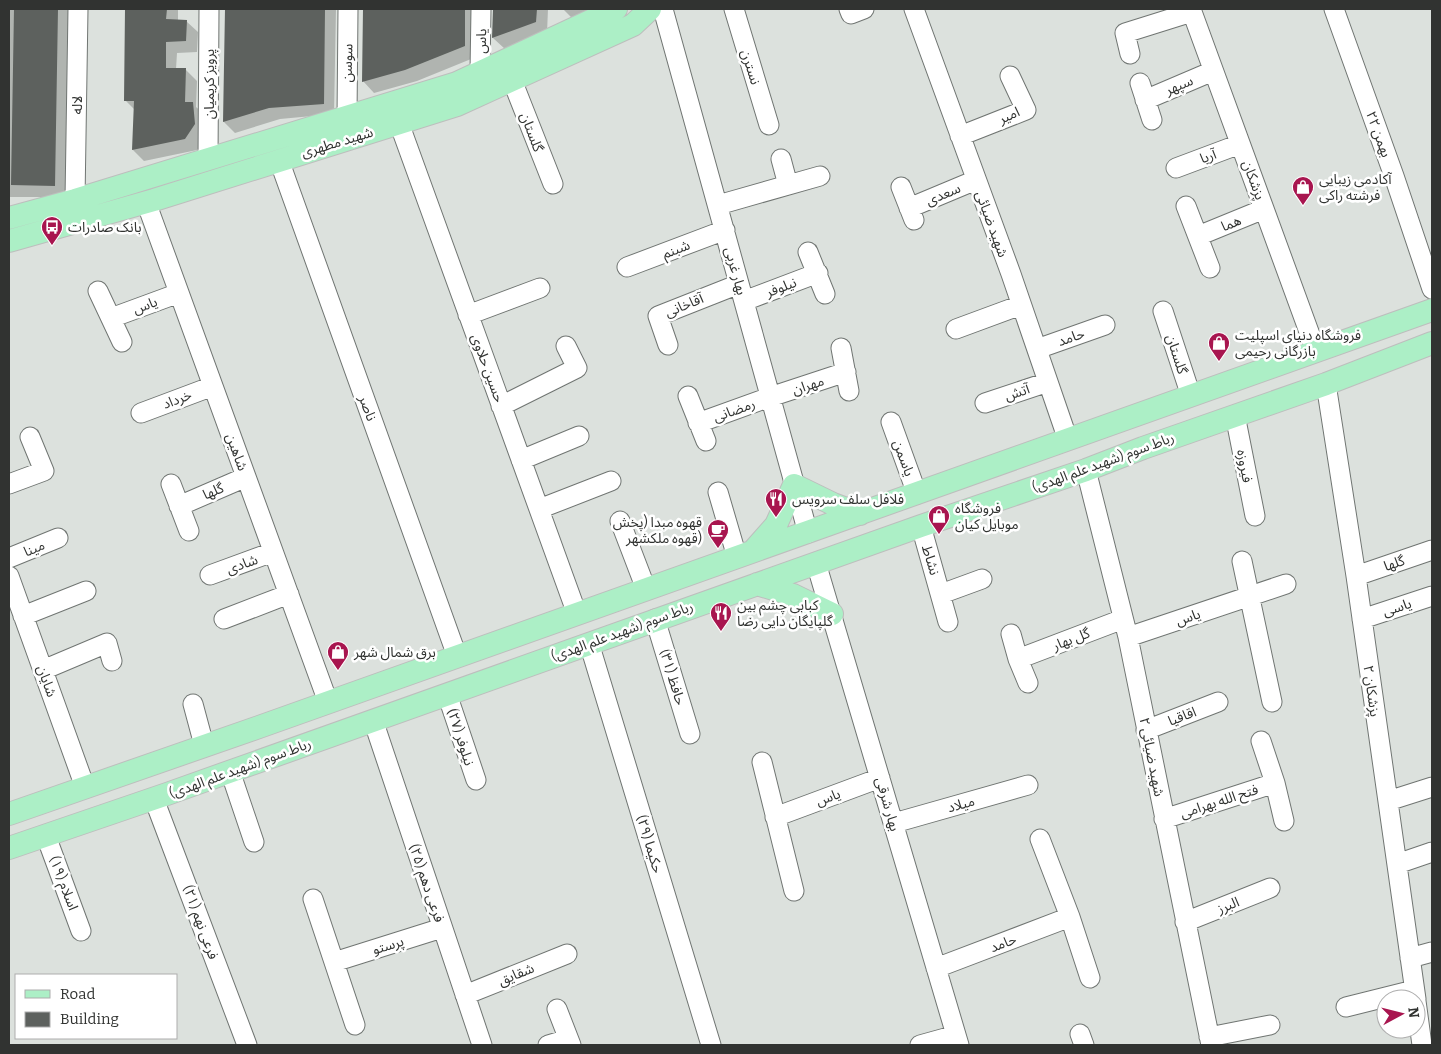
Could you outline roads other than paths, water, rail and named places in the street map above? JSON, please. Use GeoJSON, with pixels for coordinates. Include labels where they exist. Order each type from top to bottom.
{"type":"FeatureCollection","features":[{"type":"Feature","properties":{"kind":"main road","name":"شهید مطهری"},"geometry":{"type":"LineString","coordinates":[[9,218],[75,200],[457,83],[616,9]]}},
{"type":"Feature","properties":{"kind":"main road","name":"شهید مطهری"},"geometry":{"type":"LineString","coordinates":[[9,241],[146,202],[457,105],[633,26],[650,9]]}},
{"type":"Feature","properties":{"kind":"main road"},"geometry":{"type":"LineString","coordinates":[[9,814],[745,555],[1432,310]]}},
{"type":"Feature","properties":{"kind":"main road","name":"رباط سوم (شهید علم الهدی)"},"geometry":{"type":"LineString","coordinates":[[9,848],[194,785],[816,562],[1086,470],[1235,415],[1326,384],[1432,343]]}},
{"type":"Feature","properties":{"kind":"main road"},"geometry":{"type":"LineString","coordinates":[[1235,415],[1222,409],[1218,400],[1228,394],[1282,374],[1285,362]]}},
{"type":"Feature","properties":{"kind":"main road"},"geometry":{"type":"LineString","coordinates":[[1143,448],[1173,427],[1180,417],[1182,399]]}},
{"type":"Feature","properties":{"kind":"main road"},"geometry":{"type":"LineString","coordinates":[[745,555],[776,525],[794,484],[833,504],[860,514]]}},
{"type":"Feature","properties":{"kind":"main road"},"geometry":{"type":"LineString","coordinates":[[808,532],[816,562]]}},
{"type":"Feature","properties":{"kind":"main road"},"geometry":{"type":"LineString","coordinates":[[757,584],[793,595],[832,614]]}},
{"type":"Feature","properties":{"kind":"main road"},"geometry":{"type":"LineString","coordinates":[[259,727],[252,738],[255,752],[267,758]]}},
{"type":"Feature","properties":{"kind":"main road"},"geometry":{"type":"LineString","coordinates":[[194,749],[198,772],[194,785]]}},
{"type":"Feature","properties":{"kind":"street","name":"لاله"},"geometry":{"type":"LineString","coordinates":[[75,200],[78,9]]}},
{"type":"Feature","properties":{"kind":"street","name":"پرویز کریمیان"},"geometry":{"type":"LineString","coordinates":[[208,159],[209,9]]}},
{"type":"Feature","properties":{"kind":"street","name":"سوسن"},"geometry":{"type":"LineString","coordinates":[[347,117],[348,9]]}},
{"type":"Feature","properties":{"kind":"street","name":"یاس"},"geometry":{"type":"LineString","coordinates":[[480,72],[481,9]]}},
{"type":"Feature","properties":{"kind":"street","name":"بهار غربی"},"geometry":{"type":"LineString","coordinates":[[663,9],[808,532]]}},
{"type":"Feature","properties":{"kind":"street","name":"نسترن"},"geometry":{"type":"LineString","coordinates":[[734,9],[769,125]]}},
{"type":"Feature","properties":{"kind":"street"},"geometry":{"type":"LineString","coordinates":[[849,9],[851,14],[864,9]]}},
{"type":"Feature","properties":{"kind":"street","name":"شهید ضیائی"},"geometry":{"type":"LineString","coordinates":[[914,9],[1068,440]]}},
{"type":"Feature","properties":{"kind":"street","name":"۲۲ بهمن"},"geometry":{"type":"LineString","coordinates":[[1334,9],[1432,289]]}},
{"type":"Feature","properties":{"kind":"street"},"geometry":{"type":"LineString","coordinates":[[1130,54],[1125,33],[1191,10]]}},
{"type":"Feature","properties":{"kind":"street","name":"پزشکان"},"geometry":{"type":"LineString","coordinates":[[1191,10],[1316,351]]}},
{"type":"Feature","properties":{"kind":"street","name":"سپهر"},"geometry":{"type":"LineString","coordinates":[[1152,120],[1143,92],[1213,70]]}},
{"type":"Feature","properties":{"kind":"street","name":"امیر"},"geometry":{"type":"LineString","coordinates":[[960,136],[1026,110],[1010,76]]}},
{"type":"Feature","properties":{"kind":"street","name":"گلستان"},"geometry":{"type":"LineString","coordinates":[[512,80],[552,184]]}},
{"type":"Feature","properties":{"kind":"street","name":"حسین حلاوی"},"geometry":{"type":"LineString","coordinates":[[399,123],[577,614]]}},
{"type":"Feature","properties":{"kind":"street","name":"آریا"},"geometry":{"type":"LineString","coordinates":[[1176,168],[1240,144]]}},
{"type":"Feature","properties":{"kind":"street"},"geometry":{"type":"LineString","coordinates":[[781,159],[788,185]]}},
{"type":"Feature","properties":{"kind":"street","name":"ناصر"},"geometry":{"type":"LineString","coordinates":[[279,160],[457,656]]}},
{"type":"Feature","properties":{"kind":"street"},"geometry":{"type":"LineString","coordinates":[[718,205],[820,176]]}},
{"type":"Feature","properties":{"kind":"street","name":"سعدی"},"geometry":{"type":"LineString","coordinates":[[901,187],[912,214],[976,180]]}},
{"type":"Feature","properties":{"kind":"street","name":"شاهین"},"geometry":{"type":"LineString","coordinates":[[146,202],[328,702]]}},
{"type":"Feature","properties":{"kind":"street"},"geometry":{"type":"LineString","coordinates":[[1186,206],[1210,268]]}},
{"type":"Feature","properties":{"kind":"street","name":"هما"},"geometry":{"type":"LineString","coordinates":[[1198,236],[1264,209]]}},
{"type":"Feature","properties":{"kind":"street","name":"شبنم"},"geometry":{"type":"LineString","coordinates":[[627,267],[724,230]]}},
{"type":"Feature","properties":{"kind":"street"},"geometry":{"type":"LineString","coordinates":[[808,252],[825,294]]}},
{"type":"Feature","properties":{"kind":"street","name":"نیلوفر"},"geometry":{"type":"LineString","coordinates":[[742,292],[818,273]]}},
{"type":"Feature","properties":{"kind":"street"},"geometry":{"type":"LineString","coordinates":[[468,315],[540,288]]}},
{"type":"Feature","properties":{"kind":"street"},"geometry":{"type":"LineString","coordinates":[[98,291],[122,342]]}},
{"type":"Feature","properties":{"kind":"street","name":"آقاخانی"},"geometry":{"type":"LineString","coordinates":[[668,345],[658,316],[742,292]]}},
{"type":"Feature","properties":{"kind":"street","name":"یاس"},"geometry":{"type":"LineString","coordinates":[[111,318],[179,293]]}},
{"type":"Feature","properties":{"kind":"street"},"geometry":{"type":"LineString","coordinates":[[956,329],[1021,305]]}},
{"type":"Feature","properties":{"kind":"street","name":"گلستان"},"geometry":{"type":"LineString","coordinates":[[1163,311],[1182,399]]}},
{"type":"Feature","properties":{"kind":"street","name":"حامد"},"geometry":{"type":"LineString","coordinates":[[1037,349],[1105,325]]}},
{"type":"Feature","properties":{"kind":"street"},"geometry":{"type":"LineString","coordinates":[[501,406],[577,368],[566,346]]}},
{"type":"Feature","properties":{"kind":"street","name":"مهران"},"geometry":{"type":"LineString","coordinates":[[770,397],[847,381],[841,348]]}},
{"type":"Feature","properties":{"kind":"street","name":"آتش"},"geometry":{"type":"LineString","coordinates":[[985,403],[1048,382]]}},
{"type":"Feature","properties":{"kind":"street","name":"پزشکان ۲"},"geometry":{"type":"LineString","coordinates":[[1326,384],[1356,576],[1414,989]]}},
{"type":"Feature","properties":{"kind":"street","name":"خرداد"},"geometry":{"type":"LineString","coordinates":[[142,413],[213,386]]}},
{"type":"Feature","properties":{"kind":"street"},"geometry":{"type":"LineString","coordinates":[[688,396],[706,441]]}},
{"type":"Feature","properties":{"kind":"street","name":"رمضانی"},"geometry":{"type":"LineString","coordinates":[[698,424],[770,397]]}},
{"type":"Feature","properties":{"kind":"street","name":"فیروزه"},"geometry":{"type":"LineString","coordinates":[[1235,415],[1255,516]]}},
{"type":"Feature","properties":{"kind":"street","name":"یاسمن"},"geometry":{"type":"LineString","coordinates":[[891,422],[917,494]]}},
{"type":"Feature","properties":{"kind":"street"},"geometry":{"type":"LineString","coordinates":[[521,460],[579,436]]}},
{"type":"Feature","properties":{"kind":"street"},"geometry":{"type":"LineString","coordinates":[[9,484],[44,471],[30,437]]}},
{"type":"Feature","properties":{"kind":"street","name":"شهید ضیائی ۲"},"geometry":{"type":"LineString","coordinates":[[1086,470],[1128,638],[1210,1041]]}},
{"type":"Feature","properties":{"kind":"street","name":"گلها"},"geometry":{"type":"LineString","coordinates":[[179,506],[246,477]]}},
{"type":"Feature","properties":{"kind":"street"},"geometry":{"type":"LineString","coordinates":[[539,509],[611,481]]}},
{"type":"Feature","properties":{"kind":"street"},"geometry":{"type":"LineString","coordinates":[[171,484],[189,531]]}},
{"type":"Feature","properties":{"kind":"street"},"geometry":{"type":"LineString","coordinates":[[718,492],[745,555]]}},
{"type":"Feature","properties":{"kind":"street"},"geometry":{"type":"LineString","coordinates":[[620,521],[646,589]]}},
{"type":"Feature","properties":{"kind":"street","name":"نشاط"},"geometry":{"type":"LineString","coordinates":[[921,526],[948,622]]}},
{"type":"Feature","properties":{"kind":"street","name":"مینا"},"geometry":{"type":"LineString","coordinates":[[9,558],[58,538]]}},
{"type":"Feature","properties":{"kind":"street","name":"گلها"},"geometry":{"type":"LineString","coordinates":[[1356,576],[1432,550]]}},
{"type":"Feature","properties":{"kind":"street","name":"شادی"},"geometry":{"type":"LineString","coordinates":[[210,575],[274,552]]}},
{"type":"Feature","properties":{"kind":"street"},"geometry":{"type":"LineString","coordinates":[[1242,561],[1272,702]]}},
{"type":"Feature","properties":{"kind":"street","name":"بهار شرقی"},"geometry":{"type":"LineString","coordinates":[[816,562],[958,1040]]}},
{"type":"Feature","properties":{"kind":"street","name":"شایان"},"geometry":{"type":"LineString","coordinates":[[9,576],[85,787]]}},
{"type":"Feature","properties":{"kind":"street","name":"نشاط"},"geometry":{"type":"LineString","coordinates":[[941,594],[982,579]]}},
{"type":"Feature","properties":{"kind":"street","name":"یاس"},"geometry":{"type":"LineString","coordinates":[[1128,638],[1286,584]]}},
{"type":"Feature","properties":{"kind":"street"},"geometry":{"type":"LineString","coordinates":[[23,616],[86,591]]}},
{"type":"Feature","properties":{"kind":"street"},"geometry":{"type":"LineString","coordinates":[[224,619],[289,594]]}},
{"type":"Feature","properties":{"kind":"street","name":"یاسی"},"geometry":{"type":"LineString","coordinates":[[1362,619],[1432,596]]}},
{"type":"Feature","properties":{"kind":"street","name":"حافظ (۳۱)"},"geometry":{"type":"LineString","coordinates":[[655,619],[690,734]]}},
{"type":"Feature","properties":{"kind":"street","name":"گل بهار"},"geometry":{"type":"LineString","coordinates":[[1018,659],[1123,619]]}},
{"type":"Feature","properties":{"kind":"street"},"geometry":{"type":"LineString","coordinates":[[1011,634],[1018,659],[1028,683]]}},
{"type":"Feature","properties":{"kind":"street"},"geometry":{"type":"LineString","coordinates":[[43,670],[107,643],[112,661]]}},
{"type":"Feature","properties":{"kind":"street","name":"حکیما (۲۹)"},"geometry":{"type":"LineString","coordinates":[[589,643],[711,1045]]}},
{"type":"Feature","properties":{"kind":"street","name":"نیلوفر (۲۷)"},"geometry":{"type":"LineString","coordinates":[[447,694],[476,780]]}},
{"type":"Feature","properties":{"kind":"street","name":"اقاقیا"},"geometry":{"type":"LineString","coordinates":[[1146,730],[1218,702]]}},
{"type":"Feature","properties":{"kind":"street"},"geometry":{"type":"LineString","coordinates":[[193,704],[194,749]]}},
{"type":"Feature","properties":{"kind":"street","name":"فرعی دهم (۲۵)"},"geometry":{"type":"LineString","coordinates":[[372,720],[482,1045]]}},
{"type":"Feature","properties":{"kind":"street"},"geometry":{"type":"LineString","coordinates":[[1261,741],[1275,783],[1284,821]]}},
{"type":"Feature","properties":{"kind":"street"},"geometry":{"type":"LineString","coordinates":[[762,762],[794,890]]}},
{"type":"Feature","properties":{"kind":"street"},"geometry":{"type":"LineString","coordinates":[[230,771],[254,842]]}},
{"type":"Feature","properties":{"kind":"street","name":"یاس"},"geometry":{"type":"LineString","coordinates":[[775,817],[880,778]]}},
{"type":"Feature","properties":{"kind":"street","name":"فتح الله بهرامی"},"geometry":{"type":"LineString","coordinates":[[1164,819],[1275,783]]}},
{"type":"Feature","properties":{"kind":"street","name":"میلاد"},"geometry":{"type":"LineString","coordinates":[[894,824],[1028,784]]}},
{"type":"Feature","properties":{"kind":"street"},"geometry":{"type":"LineString","coordinates":[[1388,801],[1432,787]]}},
{"type":"Feature","properties":{"kind":"street","name":"فرعی نهم (۲۱)"},"geometry":{"type":"LineString","coordinates":[[154,799],[247,1045]]}},
{"type":"Feature","properties":{"kind":"street","name":"اسلام (۱۹)"},"geometry":{"type":"LineString","coordinates":[[46,836],[82,931]]}},
{"type":"Feature","properties":{"kind":"street"},"geometry":{"type":"LineString","coordinates":[[1040,839],[1090,978]]}},
{"type":"Feature","properties":{"kind":"street"},"geometry":{"type":"LineString","coordinates":[[1397,864],[1432,852]]}},
{"type":"Feature","properties":{"kind":"street","name":"البرز"},"geometry":{"type":"LineString","coordinates":[[1185,922],[1270,888]]}},
{"type":"Feature","properties":{"kind":"street"},"geometry":{"type":"LineString","coordinates":[[313,899],[354,1025]]}},
{"type":"Feature","properties":{"kind":"street","name":"حامد"},"geometry":{"type":"LineString","coordinates":[[936,968],[1070,918]]}},
{"type":"Feature","properties":{"kind":"street","name":"پرستو"},"geometry":{"type":"LineString","coordinates":[[334,962],[442,928]]}},
{"type":"Feature","properties":{"kind":"street"},"geometry":{"type":"LineString","coordinates":[[1410,958],[1432,952]]}},
{"type":"Feature","properties":{"kind":"street","name":"شقایق"},"geometry":{"type":"LineString","coordinates":[[465,995],[567,954]]}},
{"type":"Feature","properties":{"kind":"street"},"geometry":{"type":"LineString","coordinates":[[1346,1007],[1376,1003]]}},
{"type":"Feature","properties":{"kind":"street"},"geometry":{"type":"LineString","coordinates":[[548,1045],[570,1042],[557,1009]]}},
{"type":"Feature","properties":{"kind":"street"},"geometry":{"type":"LineString","coordinates":[[1210,1041],[1270,1025]]}},
{"type":"Feature","properties":{"kind":"street"},"geometry":{"type":"LineString","coordinates":[[920,1045],[958,1040]]}},
{"type":"Feature","properties":{"kind":"place","name":"آکادمی زیبایی فرشته راکی"},"geometry":{"type":"Point","coordinates":[1303,206]}},
{"type":"Feature","properties":{"kind":"place","name":"بانک صادرات"},"geometry":{"type":"Point","coordinates":[52,246]}},
{"type":"Feature","properties":{"kind":"place","name":"فروشگاه دنیای اسپلیت بازرگانی رحیمی"},"geometry":{"type":"Point","coordinates":[1219,362]}},
{"type":"Feature","properties":{"kind":"place","name":"فلافل سلف سرویس"},"geometry":{"type":"Point","coordinates":[776,518]}},
{"type":"Feature","properties":{"kind":"place","name":"فروشگاه موبایل کیان"},"geometry":{"type":"Point","coordinates":[939,535]}},
{"type":"Feature","properties":{"kind":"place","name":"قهوه مبدا (پخش قهوه ملکشهر)"},"geometry":{"type":"Point","coordinates":[718,549]}},
{"type":"Feature","properties":{"kind":"place","name":"کبابی چشم بین گلپایگان دایی رضا"},"geometry":{"type":"Point","coordinates":[721,632]}},
{"type":"Feature","properties":{"kind":"place","name":"برق شمال شهر"},"geometry":{"type":"Point","coordinates":[338,671]}}]}
